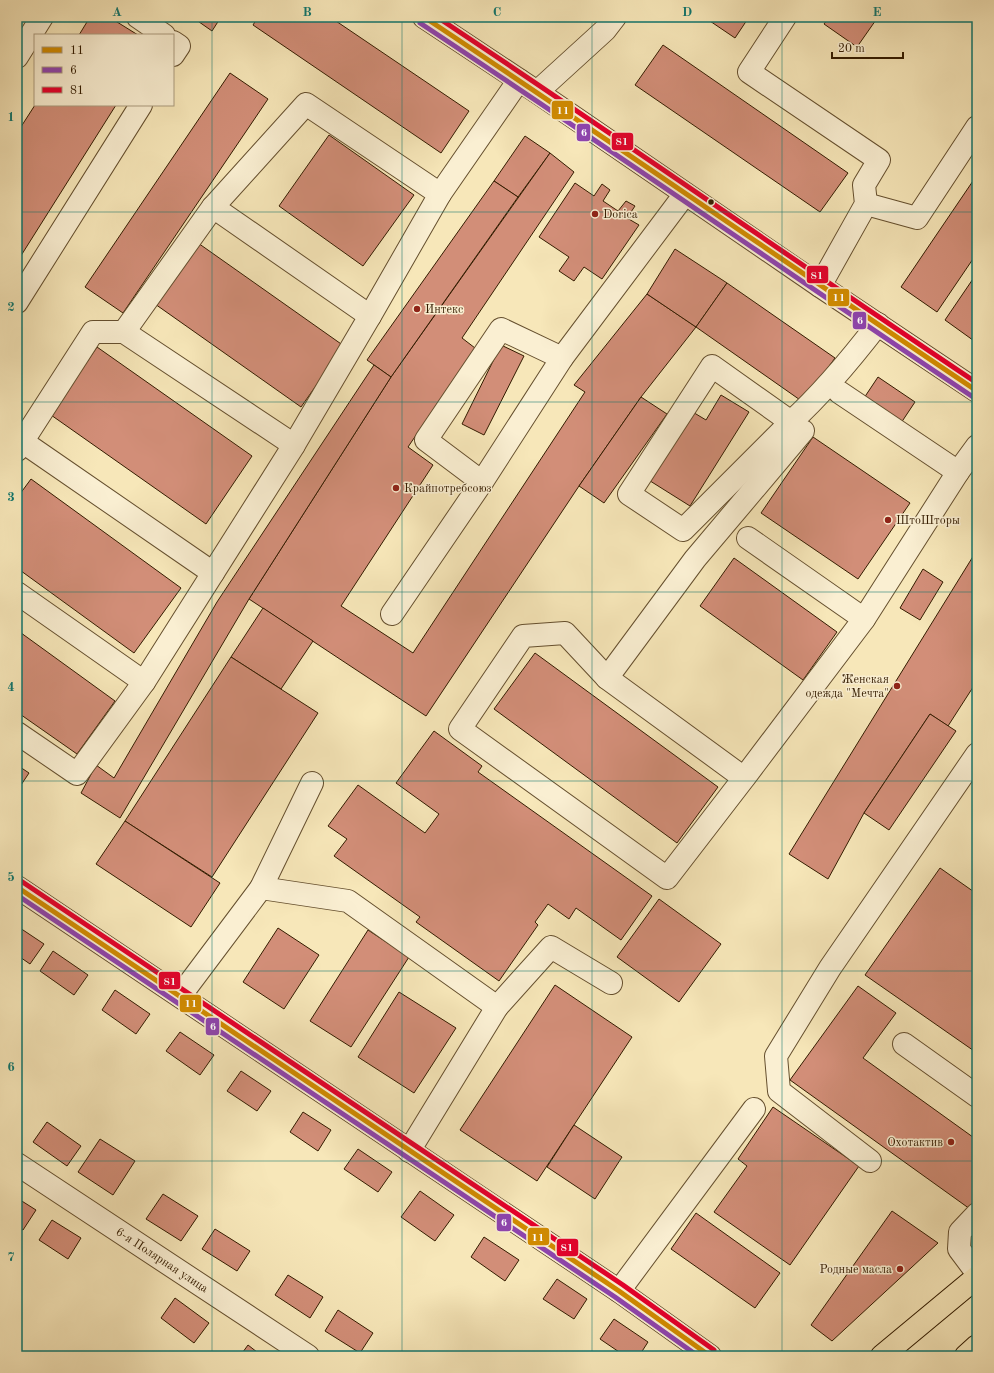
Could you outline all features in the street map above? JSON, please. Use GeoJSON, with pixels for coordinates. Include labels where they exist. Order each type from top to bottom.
{"type":"FeatureCollection","features":[{"type":"Feature","properties":{"kind":"main road"},"geometry":{"type":"LineString","coordinates":[[882,1356],[977,1277]]}},
{"type":"Feature","properties":{"kind":"main road"},"geometry":{"type":"LineString","coordinates":[[966,1356],[977,1346]]}},
{"type":"Feature","properties":{"kind":"street"},"geometry":{"type":"LineString","coordinates":[[17,57],[42,17]]}},
{"type":"Feature","properties":{"kind":"street"},"geometry":{"type":"LineString","coordinates":[[424,17],[977,391]]}},
{"type":"Feature","properties":{"kind":"street"},"geometry":{"type":"LineString","coordinates":[[537,92],[605,30],[615,17]]}},
{"type":"Feature","properties":{"kind":"street"},"geometry":{"type":"LineString","coordinates":[[785,17],[749,72],[879,160],[864,185],[866,204],[820,286]]}},
{"type":"Feature","properties":{"kind":"street"},"geometry":{"type":"LineString","coordinates":[[174,43],[179,46],[174,54]]}},
{"type":"Feature","properties":{"kind":"street"},"geometry":{"type":"LineString","coordinates":[[17,733],[77,774],[144,682],[294,445],[440,194],[519,80]]}},
{"type":"Feature","properties":{"kind":"street"},"geometry":{"type":"LineString","coordinates":[[124,332],[213,207],[306,104],[440,194]]}},
{"type":"Feature","properties":{"kind":"street"},"geometry":{"type":"LineString","coordinates":[[17,302],[141,106]]}},
{"type":"Feature","properties":{"kind":"street"},"geometry":{"type":"LineString","coordinates":[[866,204],[917,218],[977,127]]}},
{"type":"Feature","properties":{"kind":"street"},"geometry":{"type":"LineString","coordinates":[[392,614],[482,482],[562,358],[685,194]]}},
{"type":"Feature","properties":{"kind":"street"},"geometry":{"type":"LineString","coordinates":[[213,207],[370,316]]}},
{"type":"Feature","properties":{"kind":"street"},"geometry":{"type":"LineString","coordinates":[[607,678],[695,559],[797,426],[808,406],[846,366],[878,324]]}},
{"type":"Feature","properties":{"kind":"street"},"geometry":{"type":"LineString","coordinates":[[482,482],[426,440],[501,329],[562,358]]}},
{"type":"Feature","properties":{"kind":"street"},"geometry":{"type":"LineString","coordinates":[[213,573],[20,446],[93,332],[124,332],[294,445]]}},
{"type":"Feature","properties":{"kind":"street"},"geometry":{"type":"LineString","coordinates":[[712,366],[797,426],[683,530],[629,494],[712,366]]}},
{"type":"Feature","properties":{"kind":"street"},"geometry":{"type":"LineString","coordinates":[[839,392],[958,472]]}},
{"type":"Feature","properties":{"kind":"street"},"geometry":{"type":"LineString","coordinates":[[744,778],[607,678],[565,633],[523,636],[460,729],[666,878],[744,778],[864,619],[958,472],[977,446]]}},
{"type":"Feature","properties":{"kind":"street"},"geometry":{"type":"LineString","coordinates":[[748,538],[864,619]]}},
{"type":"Feature","properties":{"kind":"street"},"geometry":{"type":"LineString","coordinates":[[17,593],[144,682]]}},
{"type":"Feature","properties":{"kind":"street"},"geometry":{"type":"LineString","coordinates":[[870,1161],[779,1091],[776,1056],[830,968],[976,757]]}},
{"type":"Feature","properties":{"kind":"street"},"geometry":{"type":"LineString","coordinates":[[180,996],[262,888],[312,783]]}},
{"type":"Feature","properties":{"kind":"street"},"geometry":{"type":"LineString","coordinates":[[17,887],[619,1291],[710,1356]]}},
{"type":"Feature","properties":{"kind":"street"},"geometry":{"type":"LineString","coordinates":[[262,888],[348,901],[497,1007]]}},
{"type":"Feature","properties":{"kind":"street"},"geometry":{"type":"LineString","coordinates":[[409,1151],[497,1007],[551,947],[611,983]]}},
{"type":"Feature","properties":{"kind":"street"},"geometry":{"type":"LineString","coordinates":[[904,1044],[977,1096]]}},
{"type":"Feature","properties":{"kind":"street"},"geometry":{"type":"LineString","coordinates":[[619,1291],[754,1109]]}},
{"type":"Feature","properties":{"kind":"street","name":"6-я Полярная улица"},"geometry":{"type":"LineString","coordinates":[[17,1164],[308,1356]]}},
{"type":"Feature","properties":{"kind":"street"},"geometry":{"type":"LineString","coordinates":[[977,1214],[960,1232],[959,1250],[977,1273]]}},
{"type":"Feature","properties":{"kind":"building"},"geometry":{"type":"Polygon","coordinates":[[[90,17],[109,17],[136,34],[80,34],[90,17]]]}},
{"type":"Feature","properties":{"kind":"building"},"geometry":{"type":"Polygon","coordinates":[[[192,17],[221,17],[212,31],[192,17]]]}},
{"type":"Feature","properties":{"kind":"building"},"geometry":{"type":"Polygon","coordinates":[[[258,17],[330,17],[469,111],[441,153],[253,25],[258,17]]]}},
{"type":"Feature","properties":{"kind":"building"},"geometry":{"type":"Polygon","coordinates":[[[704,17],[749,17],[735,38],[704,17]]]}},
{"type":"Feature","properties":{"kind":"building"},"geometry":{"type":"Polygon","coordinates":[[[829,17],[878,17],[857,47],[824,24],[829,17]]]}},
{"type":"Feature","properties":{"kind":"building"},"geometry":{"type":"Polygon","coordinates":[[[663,45],[848,173],[820,212],[635,85],[663,45]]]}},
{"type":"Feature","properties":{"kind":"building"},"geometry":{"type":"Polygon","coordinates":[[[230,73],[268,99],[123,313],[85,287],[230,73]]]}},
{"type":"Feature","properties":{"kind":"building"},"geometry":{"type":"Polygon","coordinates":[[[34,106],[115,106],[17,262],[17,133],[34,106]]]}},
{"type":"Feature","properties":{"kind":"building"},"geometry":{"type":"Polygon","coordinates":[[[329,135],[414,195],[363,266],[279,206],[329,135]]]}},
{"type":"Feature","properties":{"kind":"building"},"geometry":{"type":"Polygon","coordinates":[[[525,136],[550,153],[518,197],[494,181],[525,136]]]}},
{"type":"Feature","properties":{"kind":"building"},"geometry":{"type":"Polygon","coordinates":[[[550,153],[574,172],[462,338],[475,348],[408,447],[433,465],[341,606],[413,653],[585,392],[574,385],[647,294],[696,327],[641,397],[579,486],[426,716],[249,599],[391,377],[550,153]]]}},
{"type":"Feature","properties":{"kind":"building"},"geometry":{"type":"Polygon","coordinates":[[[977,175],[977,253],[937,312],[901,287],[977,175]]]}},
{"type":"Feature","properties":{"kind":"building"},"geometry":{"type":"Polygon","coordinates":[[[494,181],[518,197],[391,377],[367,360],[494,181]]]}},
{"type":"Feature","properties":{"kind":"building"},"geometry":{"type":"Polygon","coordinates":[[[575,183],[594,196],[602,184],[610,190],[603,201],[618,211],[626,201],[635,206],[627,218],[639,225],[602,279],[584,267],[574,281],[559,271],[569,257],[539,237],[575,183]]]}},
{"type":"Feature","properties":{"kind":"building"},"geometry":{"type":"Polygon","coordinates":[[[198,243],[344,346],[301,407],[155,304],[198,243]]]}},
{"type":"Feature","properties":{"kind":"building"},"geometry":{"type":"Polygon","coordinates":[[[675,249],[727,283],[696,327],[647,294],[675,249]]]}},
{"type":"Feature","properties":{"kind":"building"},"geometry":{"type":"Polygon","coordinates":[[[977,273],[977,343],[945,320],[977,273]]]}},
{"type":"Feature","properties":{"kind":"building"},"geometry":{"type":"Polygon","coordinates":[[[727,283],[835,358],[803,402],[696,327],[727,283]]]}},
{"type":"Feature","properties":{"kind":"building"},"geometry":{"type":"Polygon","coordinates":[[[501,345],[524,356],[484,435],[462,424],[501,345]]]}},
{"type":"Feature","properties":{"kind":"building"},"geometry":{"type":"Polygon","coordinates":[[[97,347],[252,456],[206,524],[51,415],[97,347]]]}},
{"type":"Feature","properties":{"kind":"building"},"geometry":{"type":"Polygon","coordinates":[[[374,365],[391,377],[249,599],[120,818],[81,793],[96,765],[114,778],[217,602],[374,365]]]}},
{"type":"Feature","properties":{"kind":"building"},"geometry":{"type":"Polygon","coordinates":[[[878,377],[915,402],[901,423],[864,398],[878,377]]]}},
{"type":"Feature","properties":{"kind":"building"},"geometry":{"type":"Polygon","coordinates":[[[721,395],[749,412],[690,506],[647,479],[691,411],[706,420],[721,395]]]}},
{"type":"Feature","properties":{"kind":"building"},"geometry":{"type":"Polygon","coordinates":[[[641,397],[667,414],[604,503],[579,486],[641,397]]]}},
{"type":"Feature","properties":{"kind":"building"},"geometry":{"type":"Polygon","coordinates":[[[813,437],[910,503],[858,579],[761,513],[813,437]]]}},
{"type":"Feature","properties":{"kind":"building"},"geometry":{"type":"Polygon","coordinates":[[[31,479],[181,588],[134,653],[17,568],[17,498],[31,479]]]}},
{"type":"Feature","properties":{"kind":"building"},"geometry":{"type":"Polygon","coordinates":[[[977,550],[977,681],[948,726],[930,714],[864,813],[828,879],[789,854],[977,550]]]}},
{"type":"Feature","properties":{"kind":"building"},"geometry":{"type":"Polygon","coordinates":[[[734,558],[837,632],[803,680],[700,606],[734,558]]]}},
{"type":"Feature","properties":{"kind":"building"},"geometry":{"type":"Polygon","coordinates":[[[923,569],[943,582],[920,620],[900,608],[923,569]]]}},
{"type":"Feature","properties":{"kind":"building"},"geometry":{"type":"Polygon","coordinates":[[[263,608],[313,641],[281,689],[231,657],[263,608]]]}},
{"type":"Feature","properties":{"kind":"building"},"geometry":{"type":"Polygon","coordinates":[[[17,630],[115,701],[77,754],[17,712],[17,630]]]}},
{"type":"Feature","properties":{"kind":"building"},"geometry":{"type":"Polygon","coordinates":[[[535,653],[718,787],[677,843],[494,709],[535,653]]]}},
{"type":"Feature","properties":{"kind":"building"},"geometry":{"type":"Polygon","coordinates":[[[231,657],[318,713],[212,877],[125,821],[231,657]]]}},
{"type":"Feature","properties":{"kind":"building"},"geometry":{"type":"Polygon","coordinates":[[[930,714],[956,731],[889,830],[864,813],[930,714]]]}},
{"type":"Feature","properties":{"kind":"building"},"geometry":{"type":"Polygon","coordinates":[[[434,731],[482,766],[478,772],[652,896],[621,940],[576,908],[569,919],[548,904],[535,922],[538,925],[499,981],[416,922],[420,917],[334,856],[347,839],[328,826],[358,785],[425,833],[439,814],[396,783],[434,731]]]}},
{"type":"Feature","properties":{"kind":"building"},"geometry":{"type":"Polygon","coordinates":[[[17,765],[29,773],[17,791],[17,765]]]}},
{"type":"Feature","properties":{"kind":"building"},"geometry":{"type":"Polygon","coordinates":[[[125,821],[220,883],[191,927],[96,864],[125,821]]]}},
{"type":"Feature","properties":{"kind":"building"},"geometry":{"type":"Polygon","coordinates":[[[940,868],[977,894],[977,1053],[865,975],[940,868]]]}},
{"type":"Feature","properties":{"kind":"building"},"geometry":{"type":"Polygon","coordinates":[[[659,899],[721,944],[679,1002],[617,957],[659,899]]]}},
{"type":"Feature","properties":{"kind":"building"},"geometry":{"type":"Polygon","coordinates":[[[17,926],[44,944],[30,964],[17,955],[17,926]]]}},
{"type":"Feature","properties":{"kind":"building"},"geometry":{"type":"Polygon","coordinates":[[[278,928],[319,955],[284,1009],[243,982],[278,928]]]}},
{"type":"Feature","properties":{"kind":"building"},"geometry":{"type":"Polygon","coordinates":[[[368,930],[409,957],[351,1047],[310,1021],[368,930]]]}},
{"type":"Feature","properties":{"kind":"building"},"geometry":{"type":"Polygon","coordinates":[[[53,951],[88,975],[74,995],[40,971],[53,951]]]}},
{"type":"Feature","properties":{"kind":"building"},"geometry":{"type":"Polygon","coordinates":[[[555,985],[632,1037],[537,1181],[460,1130],[555,985]]]}},
{"type":"Feature","properties":{"kind":"building"},"geometry":{"type":"Polygon","coordinates":[[[858,986],[896,1013],[863,1058],[977,1140],[977,1198],[970,1209],[790,1080],[858,986]]]}},
{"type":"Feature","properties":{"kind":"building"},"geometry":{"type":"Polygon","coordinates":[[[115,990],[150,1014],[136,1034],[102,1010],[115,990]]]}},
{"type":"Feature","properties":{"kind":"building"},"geometry":{"type":"Polygon","coordinates":[[[399,992],[456,1028],[414,1093],[358,1057],[399,992]]]}},
{"type":"Feature","properties":{"kind":"building"},"geometry":{"type":"Polygon","coordinates":[[[180,1032],[214,1055],[200,1075],[166,1051],[180,1032]]]}},
{"type":"Feature","properties":{"kind":"building"},"geometry":{"type":"Polygon","coordinates":[[[241,1071],[271,1091],[257,1111],[227,1091],[241,1071]]]}},
{"type":"Feature","properties":{"kind":"building"},"geometry":{"type":"Polygon","coordinates":[[[773,1107],[859,1166],[790,1265],[714,1212],[747,1166],[738,1159],[773,1107]]]}},
{"type":"Feature","properties":{"kind":"building"},"geometry":{"type":"Polygon","coordinates":[[[303,1112],[331,1130],[318,1151],[290,1132],[303,1112]]]}},
{"type":"Feature","properties":{"kind":"building"},"geometry":{"type":"Polygon","coordinates":[[[47,1122],[81,1146],[67,1166],[33,1142],[47,1122]]]}},
{"type":"Feature","properties":{"kind":"building"},"geometry":{"type":"Polygon","coordinates":[[[574,1125],[622,1157],[595,1199],[547,1167],[574,1125]]]}},
{"type":"Feature","properties":{"kind":"building"},"geometry":{"type":"Polygon","coordinates":[[[100,1139],[135,1161],[113,1195],[78,1172],[100,1139]]]}},
{"type":"Feature","properties":{"kind":"building"},"geometry":{"type":"Polygon","coordinates":[[[358,1149],[392,1172],[378,1192],[344,1169],[358,1149]]]}},
{"type":"Feature","properties":{"kind":"building"},"geometry":{"type":"Polygon","coordinates":[[[420,1191],[454,1215],[435,1241],[401,1217],[420,1191]]]}},
{"type":"Feature","properties":{"kind":"building"},"geometry":{"type":"Polygon","coordinates":[[[163,1194],[198,1216],[181,1241],[146,1219],[163,1194]]]}},
{"type":"Feature","properties":{"kind":"building"},"geometry":{"type":"Polygon","coordinates":[[[17,1198],[36,1210],[23,1230],[17,1227],[17,1198]]]}},
{"type":"Feature","properties":{"kind":"building"},"geometry":{"type":"Polygon","coordinates":[[[892,1211],[938,1243],[832,1341],[811,1325],[892,1211]]]}},
{"type":"Feature","properties":{"kind":"building"},"geometry":{"type":"Polygon","coordinates":[[[696,1213],[780,1273],[755,1308],[671,1249],[696,1213]]]}},
{"type":"Feature","properties":{"kind":"building"},"geometry":{"type":"Polygon","coordinates":[[[52,1220],[81,1238],[68,1259],[39,1240],[52,1220]]]}},
{"type":"Feature","properties":{"kind":"building"},"geometry":{"type":"Polygon","coordinates":[[[215,1229],[250,1251],[237,1271],[202,1249],[215,1229]]]}},
{"type":"Feature","properties":{"kind":"building"},"geometry":{"type":"Polygon","coordinates":[[[484,1237],[519,1260],[505,1281],[471,1257],[484,1237]]]}},
{"type":"Feature","properties":{"kind":"building"},"geometry":{"type":"Polygon","coordinates":[[[288,1275],[323,1297],[310,1318],[275,1295],[288,1275]]]}},
{"type":"Feature","properties":{"kind":"building"},"geometry":{"type":"Polygon","coordinates":[[[557,1279],[587,1299],[574,1319],[543,1299],[557,1279]]]}},
{"type":"Feature","properties":{"kind":"building"},"geometry":{"type":"Polygon","coordinates":[[[175,1298],[209,1323],[194,1343],[161,1318],[175,1298]]]}},
{"type":"Feature","properties":{"kind":"building"},"geometry":{"type":"Polygon","coordinates":[[[338,1310],[373,1333],[360,1353],[325,1331],[338,1310]]]}},
{"type":"Feature","properties":{"kind":"building"},"geometry":{"type":"Polygon","coordinates":[[[614,1319],[648,1342],[639,1356],[625,1356],[600,1339],[614,1319]]]}},
{"type":"Feature","properties":{"kind":"building"},"geometry":{"type":"Polygon","coordinates":[[[248,1345],[262,1356],[240,1356],[248,1345]]]}},
{"type":"Feature","properties":{"kind":"transit line","name":"11"},"geometry":{"type":"LineString","coordinates":[[424,17],[977,391]]}},
{"type":"Feature","properties":{"kind":"transit line","name":"81"},"geometry":{"type":"LineString","coordinates":[[437,17],[977,383]]}},
{"type":"Feature","properties":{"kind":"transit line","name":"6"},"geometry":{"type":"LineString","coordinates":[[420,23],[973,397]]}},
{"type":"Feature","properties":{"kind":"transit line","name":"81"},"geometry":{"type":"LineString","coordinates":[[21,881],[623,1285],[714,1350]]}},
{"type":"Feature","properties":{"kind":"transit line","name":"11"},"geometry":{"type":"LineString","coordinates":[[17,887],[619,1291],[710,1356]]}},
{"type":"Feature","properties":{"kind":"transit line","name":"6"},"geometry":{"type":"LineString","coordinates":[[17,895],[615,1297],[698,1356]]}},
{"type":"Feature","properties":{"kind":"place","name":"Dorica"},"geometry":{"type":"Point","coordinates":[595,214]}},
{"type":"Feature","properties":{"kind":"place","name":"Интекс"},"geometry":{"type":"Point","coordinates":[417,309]}},
{"type":"Feature","properties":{"kind":"place","name":"Крайпотребсоюз"},"geometry":{"type":"Point","coordinates":[396,488]}},
{"type":"Feature","properties":{"kind":"place","name":"ШтоШторы"},"geometry":{"type":"Point","coordinates":[888,520]}},
{"type":"Feature","properties":{"kind":"place","name":"Женская одежда \"Мечта\""},"geometry":{"type":"Point","coordinates":[897,686]}},
{"type":"Feature","properties":{"kind":"place","name":"Охотактив"},"geometry":{"type":"Point","coordinates":[951,1142]}},
{"type":"Feature","properties":{"kind":"place","name":"Родные масла"},"geometry":{"type":"Point","coordinates":[900,1269]}}]}
